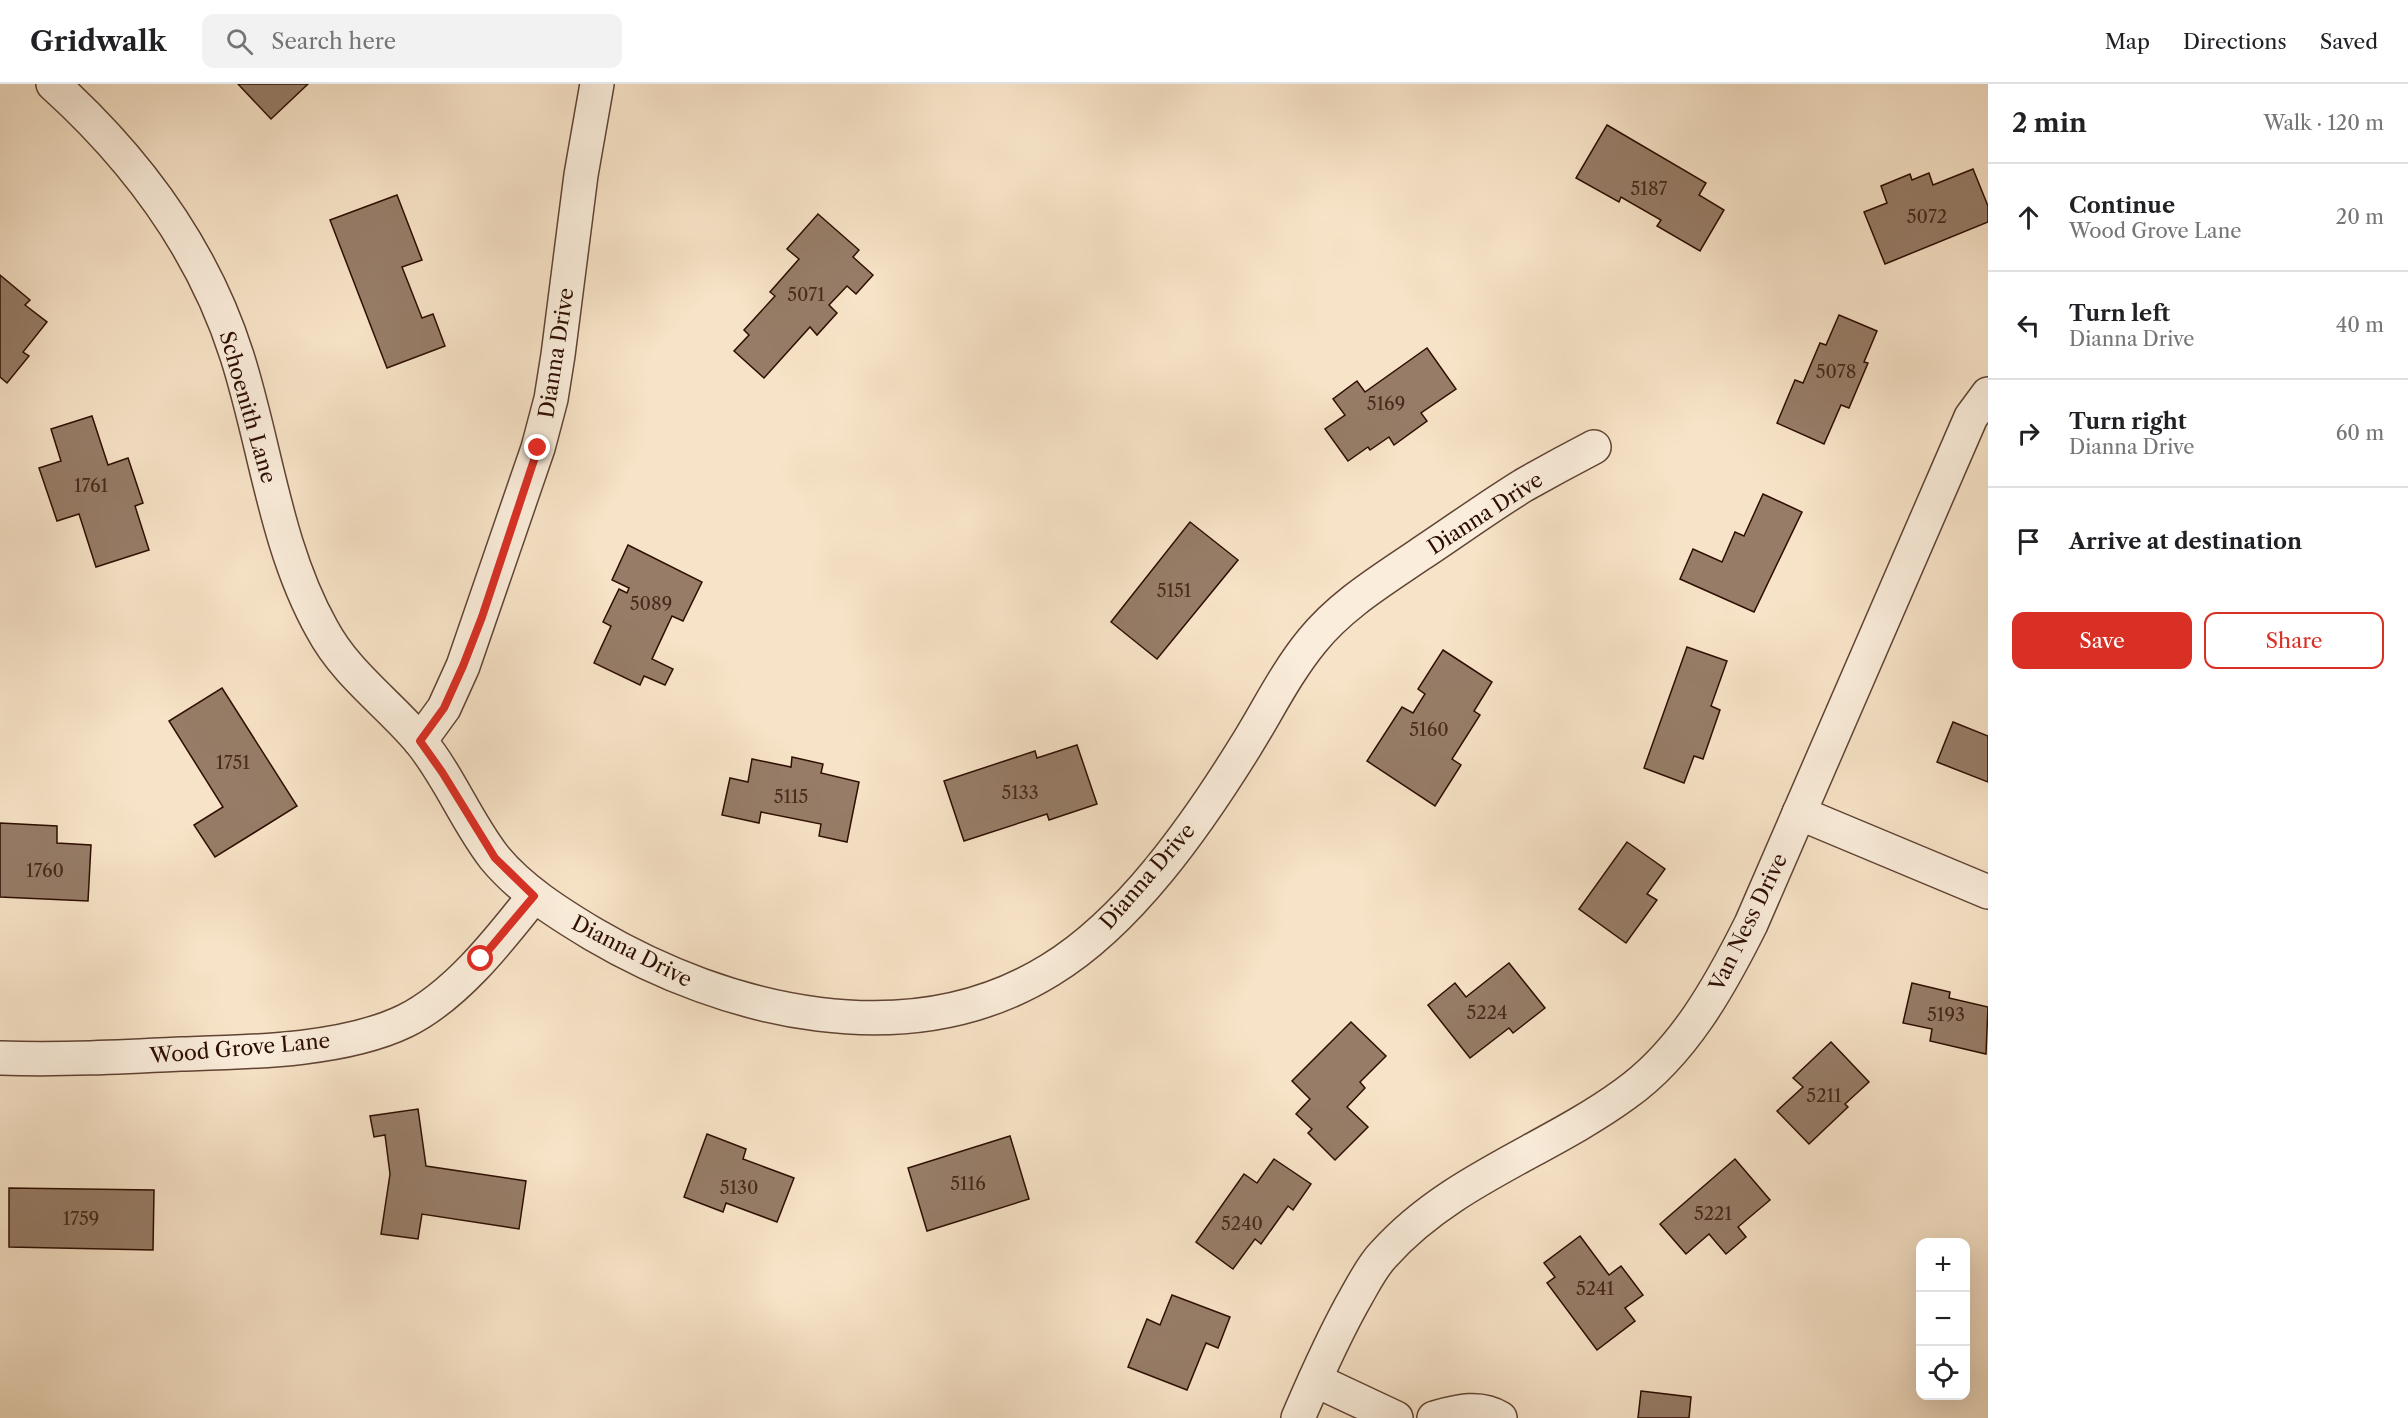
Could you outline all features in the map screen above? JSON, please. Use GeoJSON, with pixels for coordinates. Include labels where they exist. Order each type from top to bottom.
{"type":"FeatureCollection","features":[{"type":"Feature","properties":{"kind":"street","name":"Schoenith Lane"},"geometry":{"type":"LineString","coordinates":[[53,84],[121,152],[166,209],[188,244],[217,303],[237,357],[284,534],[306,596],[323,633],[343,661],[420,741]]}},
{"type":"Feature","properties":{"kind":"street","name":"Dianna Drive"},"geometry":{"type":"LineString","coordinates":[[597,84],[581,175],[551,399],[538,448],[482,617],[463,666],[444,708],[420,741],[495,858],[534,896],[574,923],[660,970],[711,990],[769,1006],[832,1016],[865,1018],[906,1016],[959,1010],[1006,993],[1048,972],[1082,948],[1129,903],[1209,802],[1297,660],[1340,611],[1380,581],[1520,488],[1594,447]]}},
{"type":"Feature","properties":{"kind":"street","name":"Van Ness Drive"},"geometry":{"type":"LineString","coordinates":[[1298,1418],[1341,1323],[1362,1285],[1383,1255],[1413,1226],[1473,1182],[1577,1125],[1626,1094],[1665,1057],[1713,994],[1735,956],[1799,813],[1971,417],[1988,394]]}},
{"type":"Feature","properties":{"kind":"street"},"geometry":{"type":"LineString","coordinates":[[1799,813],[1988,892]]}},
{"type":"Feature","properties":{"kind":"street","name":"Wood Grove Lane"},"geometry":{"type":"LineString","coordinates":[[0,1058],[232,1052],[310,1046],[364,1035],[405,1021],[441,997],[481,959],[534,896]]}},
{"type":"Feature","properties":{"kind":"street"},"geometry":{"type":"LineString","coordinates":[[1315,1380],[1396,1418]]}},
{"type":"Feature","properties":{"kind":"street"},"geometry":{"type":"LineString","coordinates":[[1434,1418],[1465,1410],[1481,1410],[1500,1418]]}},
{"type":"Feature","properties":{"kind":"building"},"geometry":{"type":"Polygon","coordinates":[[[238,84],[308,84],[271,119],[238,84]]]}},
{"type":"Feature","properties":{"kind":"building"},"geometry":{"type":"Polygon","coordinates":[[[1607,125],[1706,183],[1699,195],[1724,210],[1700,251],[1657,226],[1661,220],[1621,197],[1619,202],[1576,178],[1607,125]]]}},
{"type":"Feature","properties":{"kind":"building"},"geometry":{"type":"Polygon","coordinates":[[[1973,169],[1988,206],[1988,222],[1885,264],[1864,212],[1887,203],[1881,186],[1910,174],[1912,180],[1929,173],[1933,185],[1973,169]]]}},
{"type":"Feature","properties":{"kind":"building"},"geometry":{"type":"Polygon","coordinates":[[[397,195],[422,260],[402,267],[422,318],[433,314],[445,346],[387,368],[330,220],[397,195]]]}},
{"type":"Feature","properties":{"kind":"building"},"geometry":{"type":"Polygon","coordinates":[[[818,214],[859,250],[853,257],[873,275],[856,294],[847,286],[829,305],[837,313],[817,335],[810,327],[764,378],[734,351],[749,335],[744,330],[775,296],[770,292],[799,259],[787,249],[818,214]]]}},
{"type":"Feature","properties":{"kind":"building"},"geometry":{"type":"Polygon","coordinates":[[[0,275],[30,300],[25,305],[47,322],[23,352],[29,356],[7,383],[0,377],[0,275]]]}},
{"type":"Feature","properties":{"kind":"building"},"geometry":{"type":"Polygon","coordinates":[[[1839,315],[1877,331],[1864,362],[1868,363],[1849,408],[1841,405],[1824,444],[1777,423],[1795,380],[1803,383],[1820,343],[1826,345],[1839,315]]]}},
{"type":"Feature","properties":{"kind":"building"},"geometry":{"type":"Polygon","coordinates":[[[1427,348],[1456,389],[1421,413],[1427,421],[1394,445],[1389,437],[1370,450],[1368,447],[1348,461],[1325,429],[1345,415],[1333,399],[1357,381],[1365,392],[1427,348]]]}},
{"type":"Feature","properties":{"kind":"building"},"geometry":{"type":"Polygon","coordinates":[[[92,416],[108,465],[128,458],[143,503],[135,506],[149,550],[96,567],[79,514],[57,521],[39,468],[61,461],[51,429],[92,416]]]}},
{"type":"Feature","properties":{"kind":"building"},"geometry":{"type":"Polygon","coordinates":[[[1763,494],[1802,512],[1754,612],[1680,579],[1693,549],[1722,562],[1735,532],[1744,536],[1763,494]]]}},
{"type":"Feature","properties":{"kind":"building"},"geometry":{"type":"Polygon","coordinates":[[[1190,522],[1238,560],[1157,659],[1111,622],[1190,522]]]}},
{"type":"Feature","properties":{"kind":"building"},"geometry":{"type":"Polygon","coordinates":[[[628,545],[702,582],[683,621],[672,616],[652,659],[673,669],[665,685],[644,676],[640,685],[594,663],[611,626],[603,622],[619,589],[627,593],[629,588],[612,580],[628,545]]]}},
{"type":"Feature","properties":{"kind":"building"},"geometry":{"type":"Polygon","coordinates":[[[1687,647],[1727,661],[1711,706],[1720,710],[1703,759],[1694,756],[1684,783],[1644,768],[1687,647]]]}},
{"type":"Feature","properties":{"kind":"building"},"geometry":{"type":"Polygon","coordinates":[[[1443,650],[1492,682],[1474,711],[1480,715],[1452,759],[1461,765],[1435,806],[1367,761],[1402,707],[1413,713],[1425,694],[1418,689],[1443,650]]]}},
{"type":"Feature","properties":{"kind":"building"},"geometry":{"type":"Polygon","coordinates":[[[222,688],[297,806],[215,857],[194,825],[223,807],[169,721],[222,688]]]}},
{"type":"Feature","properties":{"kind":"building"},"geometry":{"type":"Polygon","coordinates":[[[1953,722],[1988,736],[1988,782],[1937,762],[1953,722]]]}},
{"type":"Feature","properties":{"kind":"building"},"geometry":{"type":"Polygon","coordinates":[[[1077,745],[1097,804],[1049,820],[1047,814],[964,841],[944,781],[1035,751],[1037,758],[1077,745]]]}},
{"type":"Feature","properties":{"kind":"building"},"geometry":{"type":"Polygon","coordinates":[[[792,757],[823,764],[821,773],[859,782],[847,842],[819,836],[821,824],[761,812],[759,823],[722,815],[730,778],[748,782],[752,759],[791,767],[792,757]]]}},
{"type":"Feature","properties":{"kind":"building"},"geometry":{"type":"Polygon","coordinates":[[[0,823],[57,826],[57,843],[91,845],[88,901],[0,897],[0,823]]]}},
{"type":"Feature","properties":{"kind":"building"},"geometry":{"type":"Polygon","coordinates":[[[1627,842],[1665,869],[1647,894],[1657,900],[1626,943],[1579,909],[1627,842]]]}},
{"type":"Feature","properties":{"kind":"building"},"geometry":{"type":"Polygon","coordinates":[[[1509,963],[1545,1008],[1513,1033],[1509,1028],[1470,1058],[1428,1005],[1455,983],[1466,997],[1509,963]]]}},
{"type":"Feature","properties":{"kind":"building"},"geometry":{"type":"Polygon","coordinates":[[[1912,983],[1950,992],[1949,998],[1988,1007],[1986,1054],[1930,1041],[1932,1029],[1903,1023],[1912,983]]]}},
{"type":"Feature","properties":{"kind":"building"},"geometry":{"type":"Polygon","coordinates":[[[1351,1022],[1386,1056],[1360,1082],[1365,1088],[1347,1107],[1368,1127],[1335,1160],[1308,1133],[1312,1129],[1296,1114],[1310,1099],[1292,1081],[1351,1022]]]}},
{"type":"Feature","properties":{"kind":"building"},"geometry":{"type":"Polygon","coordinates":[[[1831,1042],[1869,1082],[1845,1104],[1848,1107],[1809,1144],[1777,1111],[1803,1087],[1793,1078],[1831,1042]]]}},
{"type":"Feature","properties":{"kind":"building"},"geometry":{"type":"Polygon","coordinates":[[[418,1109],[426,1166],[526,1181],[519,1229],[422,1214],[418,1239],[381,1234],[390,1174],[385,1135],[374,1137],[370,1116],[418,1109]]]}},
{"type":"Feature","properties":{"kind":"building"},"geometry":{"type":"Polygon","coordinates":[[[707,1134],[746,1149],[743,1159],[794,1178],[777,1222],[726,1203],[723,1212],[684,1197],[707,1134]]]}},
{"type":"Feature","properties":{"kind":"building"},"geometry":{"type":"Polygon","coordinates":[[[1010,1136],[1029,1199],[927,1231],[908,1168],[1010,1136]]]}},
{"type":"Feature","properties":{"kind":"building"},"geometry":{"type":"Polygon","coordinates":[[[1274,1159],[1311,1184],[1293,1210],[1288,1206],[1261,1244],[1255,1239],[1233,1269],[1196,1242],[1244,1174],[1257,1183],[1274,1159]]]}},
{"type":"Feature","properties":{"kind":"building"},"geometry":{"type":"Polygon","coordinates":[[[1735,1159],[1770,1200],[1738,1227],[1746,1237],[1726,1254],[1709,1234],[1686,1254],[1660,1224],[1735,1159]]]}},
{"type":"Feature","properties":{"kind":"building"},"geometry":{"type":"Polygon","coordinates":[[[9,1188],[154,1190],[153,1250],[9,1247],[9,1188]]]}},
{"type":"Feature","properties":{"kind":"building"},"geometry":{"type":"Polygon","coordinates":[[[1580,1236],[1609,1275],[1621,1266],[1643,1295],[1625,1308],[1635,1321],[1597,1350],[1547,1283],[1555,1277],[1544,1263],[1580,1236]]]}},
{"type":"Feature","properties":{"kind":"building"},"geometry":{"type":"Polygon","coordinates":[[[1172,1295],[1230,1317],[1218,1348],[1206,1343],[1187,1390],[1128,1367],[1147,1319],[1160,1325],[1172,1295]]]}},
{"type":"Feature","properties":{"kind":"building"},"geometry":{"type":"Polygon","coordinates":[[[1641,1391],[1691,1397],[1689,1418],[1638,1418],[1641,1391]]]}},
{"type":"Feature","properties":{"kind":"route"},"geometry":{"type":"LineString","coordinates":[[481,959],[534,896],[495,858],[420,741],[444,708],[463,666],[482,617],[538,448]]}}]}
